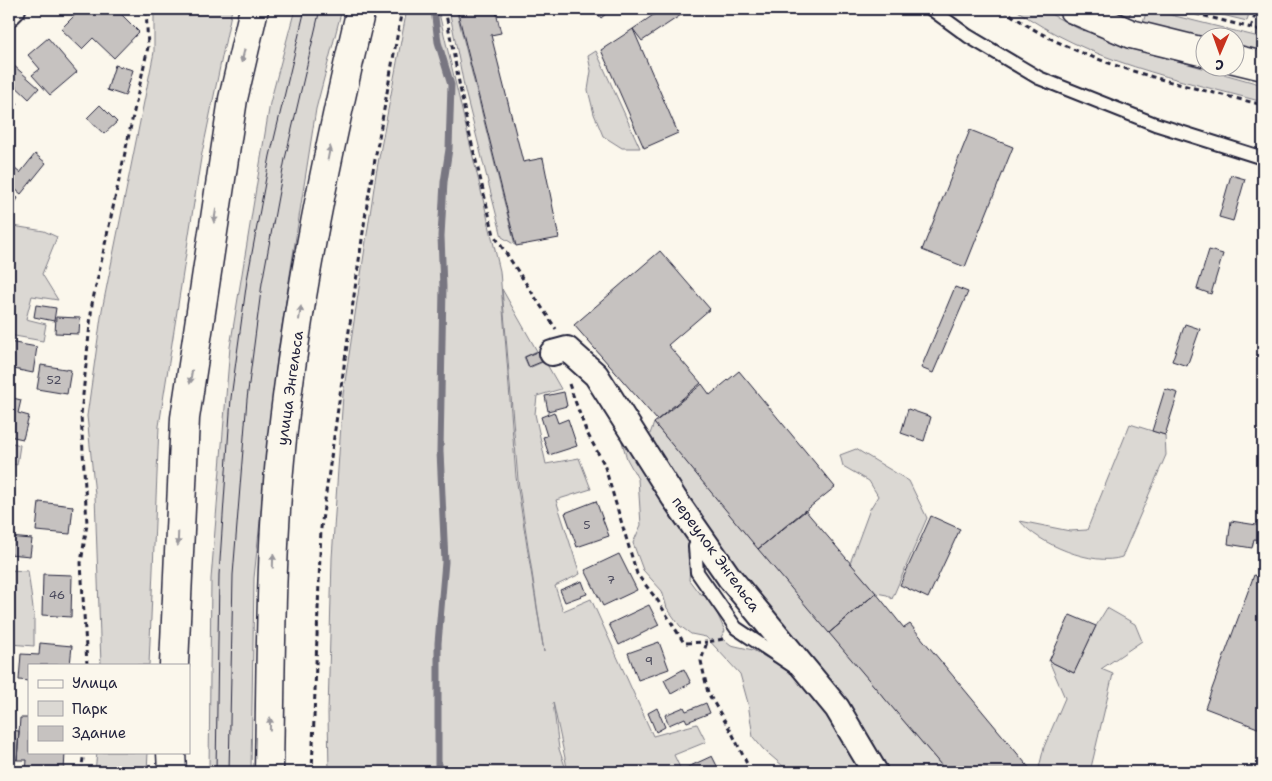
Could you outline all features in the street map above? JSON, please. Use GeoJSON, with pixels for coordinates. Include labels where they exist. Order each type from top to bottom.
{"type":"FeatureCollection","features":[{"type":"Feature","properties":{"kind":"main road"},"geometry":{"type":"LineString","coordinates":[[174,664],[185,418],[233,99],[254,9]]}},
{"type":"Feature","properties":{"kind":"main road","name":"улица Энгельса"},"geometry":{"type":"LineString","coordinates":[[269,772],[273,556],[282,439],[306,272],[337,114],[361,9]]}},
{"type":"Feature","properties":{"kind":"main road"},"geometry":{"type":"LineString","coordinates":[[1073,9],[1131,34],[1194,50]]}},
{"type":"Feature","properties":{"kind":"main road"},"geometry":{"type":"LineString","coordinates":[[1244,61],[1263,66]]}},
{"type":"Feature","properties":{"kind":"main road"},"geometry":{"type":"LineString","coordinates":[[171,754],[172,772]]}},
{"type":"Feature","properties":{"kind":"street"},"geometry":{"type":"LineString","coordinates":[[9,13],[13,9]]}},
{"type":"Feature","properties":{"kind":"street","name":"переулок Энгельса"},"geometry":{"type":"LineString","coordinates":[[560,351],[596,375],[615,408],[729,577],[837,708],[875,772]]}},
{"type":"Feature","properties":{"kind":"lane"},"geometry":{"type":"LineString","coordinates":[[931,9],[968,36],[1039,78],[1155,124],[1263,158]]}},
{"type":"Feature","properties":{"kind":"lane"},"geometry":{"type":"LineString","coordinates":[[705,542],[696,547],[697,572],[736,628],[817,684]]}},
{"type":"Feature","properties":{"kind":"path"},"geometry":{"type":"LineString","coordinates":[[87,664],[81,563],[87,524],[81,415],[92,304],[148,46],[146,9]]}},
{"type":"Feature","properties":{"kind":"path"},"geometry":{"type":"LineString","coordinates":[[312,772],[321,528],[367,204],[402,9]]}},
{"type":"Feature","properties":{"kind":"path"},"geometry":{"type":"LineString","coordinates":[[445,9],[467,124],[494,235],[547,311],[570,387],[586,431],[604,464],[637,574],[658,601],[684,644],[728,638],[754,640]]}},
{"type":"Feature","properties":{"kind":"path"},"geometry":{"type":"LineString","coordinates":[[1003,9],[1056,42],[1142,75],[1263,105]]}},
{"type":"Feature","properties":{"kind":"path"},"geometry":{"type":"LineString","coordinates":[[1178,9],[1263,31]]}},
{"type":"Feature","properties":{"kind":"path"},"geometry":{"type":"LineString","coordinates":[[1251,28],[1257,9]]}},
{"type":"Feature","properties":{"kind":"path"},"geometry":{"type":"LineString","coordinates":[[707,642],[701,660],[708,693],[732,733],[751,772]]}},
{"type":"Feature","properties":{"kind":"path"},"geometry":{"type":"LineString","coordinates":[[81,772],[84,754]]}},
{"type":"Feature","properties":{"kind":"green space"},"geometry":{"type":"Polygon","coordinates":[[[154,9],[232,9],[201,158],[159,426],[149,664],[101,664],[95,495],[87,416],[102,310],[154,52],[154,9]]]}},
{"type":"Feature","properties":{"kind":"green space"},"geometry":{"type":"Polygon","coordinates":[[[295,9],[342,9],[316,109],[278,351],[254,578],[251,772],[209,772],[211,579],[230,347],[270,103],[295,9]]]}},
{"type":"Feature","properties":{"kind":"green space"},"geometry":{"type":"Polygon","coordinates":[[[407,9],[438,9],[500,271],[516,477],[544,652],[518,480],[502,289],[537,351],[524,357],[529,368],[545,361],[561,389],[537,396],[535,414],[546,464],[579,458],[591,489],[556,500],[580,574],[555,586],[563,611],[591,599],[653,736],[697,724],[706,742],[674,755],[682,772],[568,772],[553,702],[559,749],[567,772],[329,772],[328,713],[332,558],[343,395],[376,174],[407,9]]]}},
{"type":"Feature","properties":{"kind":"green space"},"geometry":{"type":"Polygon","coordinates":[[[449,9],[456,9],[515,245],[502,237],[465,91],[449,9]]]}},
{"type":"Feature","properties":{"kind":"green space"},"geometry":{"type":"Polygon","coordinates":[[[1015,9],[1041,9],[1079,29],[1142,51],[1194,66],[1194,78],[1238,78],[1263,85],[1263,102],[1135,67],[1073,43],[1015,9]]]}},
{"type":"Feature","properties":{"kind":"green space"},"geometry":{"type":"Polygon","coordinates":[[[1107,9],[1132,9],[1128,19],[1107,9]]]}},
{"type":"Feature","properties":{"kind":"green space"},"geometry":{"type":"Polygon","coordinates":[[[1147,9],[1223,28],[1194,28],[1194,36],[1143,23],[1147,9]]]}},
{"type":"Feature","properties":{"kind":"green space"},"geometry":{"type":"Polygon","coordinates":[[[1198,9],[1250,9],[1247,21],[1198,9]]]}},
{"type":"Feature","properties":{"kind":"green space"},"geometry":{"type":"Polygon","coordinates":[[[1244,33],[1263,38],[1263,55],[1244,50],[1244,33]]]}},
{"type":"Feature","properties":{"kind":"green space"},"geometry":{"type":"Polygon","coordinates":[[[596,51],[640,148],[622,148],[603,136],[594,114],[588,90],[591,71],[588,56],[596,51]]]}},
{"type":"Feature","properties":{"kind":"green space"},"geometry":{"type":"Polygon","coordinates":[[[13,226],[44,231],[57,237],[42,274],[58,300],[32,296],[26,319],[46,324],[43,341],[9,335],[9,232],[13,226]]]}},
{"type":"Feature","properties":{"kind":"green space"},"geometry":{"type":"Polygon","coordinates":[[[654,423],[947,772],[883,772],[744,585],[646,445],[654,423]]]}},
{"type":"Feature","properties":{"kind":"green space"},"geometry":{"type":"Polygon","coordinates":[[[1130,424],[1165,435],[1166,455],[1122,557],[1097,559],[1082,556],[1053,545],[1028,530],[1020,521],[1070,531],[1087,530],[1130,424]]]}},
{"type":"Feature","properties":{"kind":"green space"},"geometry":{"type":"Polygon","coordinates":[[[618,428],[692,541],[689,580],[698,592],[711,600],[725,631],[721,637],[731,645],[753,650],[798,676],[814,692],[867,772],[790,772],[763,749],[753,737],[748,703],[740,674],[706,637],[691,634],[680,626],[667,608],[662,591],[643,570],[633,543],[641,525],[638,479],[627,459],[618,428]]]}},
{"type":"Feature","properties":{"kind":"green space"},"geometry":{"type":"Polygon","coordinates":[[[9,442],[20,445],[17,465],[9,463],[9,442]]]}},
{"type":"Feature","properties":{"kind":"green space"},"geometry":{"type":"Polygon","coordinates":[[[856,449],[909,481],[927,518],[892,599],[887,595],[876,593],[850,563],[870,509],[878,496],[869,481],[843,466],[840,455],[856,449]]]}},
{"type":"Feature","properties":{"kind":"green space"},"geometry":{"type":"Polygon","coordinates":[[[9,570],[28,571],[34,616],[34,646],[10,644],[9,666],[9,570]]]}},
{"type":"Feature","properties":{"kind":"green space"},"geometry":{"type":"Polygon","coordinates":[[[1107,608],[1135,624],[1142,641],[1101,669],[1113,674],[1090,772],[1038,772],[1044,747],[1065,698],[1049,661],[1074,673],[1096,626],[1107,608]]]}},
{"type":"Feature","properties":{"kind":"green space"},"geometry":{"type":"Polygon","coordinates":[[[97,754],[148,754],[147,772],[95,772],[97,754]]]}},
{"type":"Feature","properties":{"kind":"building"},"geometry":{"type":"Polygon","coordinates":[[[81,9],[116,9],[139,32],[114,58],[93,38],[82,49],[61,29],[81,9]]]}},
{"type":"Feature","properties":{"kind":"building"},"geometry":{"type":"Polygon","coordinates":[[[457,9],[511,9],[496,12],[501,33],[491,35],[523,162],[543,158],[559,238],[516,246],[457,9]]]}},
{"type":"Feature","properties":{"kind":"building"},"geometry":{"type":"Polygon","coordinates":[[[594,9],[612,9],[601,18],[594,9]]]}},
{"type":"Feature","properties":{"kind":"building"},"geometry":{"type":"Polygon","coordinates":[[[662,9],[690,9],[642,41],[633,29],[662,9]]]}},
{"type":"Feature","properties":{"kind":"building"},"geometry":{"type":"Polygon","coordinates":[[[633,29],[678,133],[644,148],[601,50],[633,29]]]}},
{"type":"Feature","properties":{"kind":"building"},"geometry":{"type":"Polygon","coordinates":[[[48,38],[77,72],[50,95],[32,75],[40,69],[28,55],[48,38]]]}},
{"type":"Feature","properties":{"kind":"building"},"geometry":{"type":"Polygon","coordinates":[[[12,64],[39,88],[29,99],[9,80],[9,68],[12,64]]]}},
{"type":"Feature","properties":{"kind":"building"},"geometry":{"type":"Polygon","coordinates":[[[115,65],[133,70],[125,96],[107,90],[115,65]]]}},
{"type":"Feature","properties":{"kind":"building"},"geometry":{"type":"Polygon","coordinates":[[[9,92],[18,104],[9,111],[9,92]]]}},
{"type":"Feature","properties":{"kind":"building"},"geometry":{"type":"Polygon","coordinates":[[[100,105],[117,122],[104,134],[87,118],[100,105]]]}},
{"type":"Feature","properties":{"kind":"building"},"geometry":{"type":"Polygon","coordinates":[[[970,130],[1013,147],[965,267],[922,250],[970,130]]]}},
{"type":"Feature","properties":{"kind":"building"},"geometry":{"type":"Polygon","coordinates":[[[35,154],[46,163],[21,194],[9,184],[9,164],[20,173],[35,154]]]}},
{"type":"Feature","properties":{"kind":"building"},"geometry":{"type":"Polygon","coordinates":[[[1231,175],[1245,179],[1233,221],[1219,217],[1231,175]]]}},
{"type":"Feature","properties":{"kind":"building"},"geometry":{"type":"Polygon","coordinates":[[[9,193],[18,198],[9,214],[9,193]]]}},
{"type":"Feature","properties":{"kind":"building"},"geometry":{"type":"Polygon","coordinates":[[[1209,250],[1223,254],[1211,294],[1197,289],[1209,250]]]}},
{"type":"Feature","properties":{"kind":"building"},"geometry":{"type":"Polygon","coordinates":[[[660,251],[710,309],[668,345],[701,383],[657,420],[574,325],[660,251]]]}},
{"type":"Feature","properties":{"kind":"building"},"geometry":{"type":"Polygon","coordinates":[[[955,287],[968,292],[933,373],[921,368],[955,287]]]}},
{"type":"Feature","properties":{"kind":"building"},"geometry":{"type":"Polygon","coordinates":[[[36,305],[56,308],[54,321],[34,317],[36,305]]]}},
{"type":"Feature","properties":{"kind":"building"},"geometry":{"type":"Polygon","coordinates":[[[56,317],[80,318],[79,334],[55,333],[56,317]]]}},
{"type":"Feature","properties":{"kind":"building"},"geometry":{"type":"Polygon","coordinates":[[[1185,324],[1200,329],[1187,366],[1172,361],[1185,324]]]}},
{"type":"Feature","properties":{"kind":"building"},"geometry":{"type":"Polygon","coordinates":[[[9,342],[37,347],[33,373],[9,368],[9,342]]]}},
{"type":"Feature","properties":{"kind":"building"},"geometry":{"type":"Polygon","coordinates":[[[541,350],[546,360],[529,367],[525,357],[541,350]]]}},
{"type":"Feature","properties":{"kind":"building"},"geometry":{"type":"Polygon","coordinates":[[[41,365],[71,370],[67,394],[37,389],[41,365]]]}},
{"type":"Feature","properties":{"kind":"building"},"geometry":{"type":"Polygon","coordinates":[[[739,371],[835,487],[758,549],[654,423],[702,384],[710,395],[739,371]]]}},
{"type":"Feature","properties":{"kind":"building"},"geometry":{"type":"Polygon","coordinates":[[[1165,389],[1178,393],[1165,435],[1152,431],[1165,389]]]}},
{"type":"Feature","properties":{"kind":"building"},"geometry":{"type":"Polygon","coordinates":[[[564,392],[567,406],[548,411],[545,396],[564,392]]]}},
{"type":"Feature","properties":{"kind":"building"},"geometry":{"type":"Polygon","coordinates":[[[9,397],[21,400],[18,413],[29,416],[23,439],[9,436],[9,397]]]}},
{"type":"Feature","properties":{"kind":"building"},"geometry":{"type":"Polygon","coordinates":[[[908,409],[931,417],[924,441],[901,433],[908,409]]]}},
{"type":"Feature","properties":{"kind":"building"},"geometry":{"type":"Polygon","coordinates":[[[554,412],[558,423],[568,419],[577,446],[549,455],[543,437],[547,436],[541,417],[554,412]]]}},
{"type":"Feature","properties":{"kind":"building"},"geometry":{"type":"Polygon","coordinates":[[[9,487],[13,487],[10,507],[9,507],[9,487]]]}},
{"type":"Feature","properties":{"kind":"building"},"geometry":{"type":"Polygon","coordinates":[[[596,501],[609,536],[577,547],[565,513],[596,501]]]}},
{"type":"Feature","properties":{"kind":"building"},"geometry":{"type":"Polygon","coordinates":[[[39,502],[73,506],[70,534],[36,531],[39,502]]]}},
{"type":"Feature","properties":{"kind":"building"},"geometry":{"type":"Polygon","coordinates":[[[805,510],[876,593],[829,633],[758,549],[805,510]]]}},
{"type":"Feature","properties":{"kind":"building"},"geometry":{"type":"Polygon","coordinates":[[[931,516],[960,529],[928,598],[900,585],[931,516]]]}},
{"type":"Feature","properties":{"kind":"building"},"geometry":{"type":"Polygon","coordinates":[[[1231,521],[1263,526],[1263,540],[1254,539],[1252,548],[1228,544],[1231,521]]]}},
{"type":"Feature","properties":{"kind":"building"},"geometry":{"type":"Polygon","coordinates":[[[9,537],[32,539],[30,556],[9,554],[9,537]]]}},
{"type":"Feature","properties":{"kind":"building"},"geometry":{"type":"Polygon","coordinates":[[[619,554],[637,590],[603,606],[585,570],[619,554]]]}},
{"type":"Feature","properties":{"kind":"building"},"geometry":{"type":"Polygon","coordinates":[[[43,574],[72,575],[71,617],[42,615],[43,574]]]}},
{"type":"Feature","properties":{"kind":"building"},"geometry":{"type":"Polygon","coordinates":[[[1254,575],[1263,579],[1263,730],[1205,708],[1254,575]]]}},
{"type":"Feature","properties":{"kind":"building"},"geometry":{"type":"Polygon","coordinates":[[[582,581],[587,594],[565,602],[560,590],[582,581]]]}},
{"type":"Feature","properties":{"kind":"building"},"geometry":{"type":"Polygon","coordinates":[[[876,593],[904,628],[910,624],[1031,770],[1028,772],[947,772],[829,633],[876,593]]]}},
{"type":"Feature","properties":{"kind":"building"},"geometry":{"type":"Polygon","coordinates":[[[649,605],[659,625],[619,645],[609,624],[649,605]]]}},
{"type":"Feature","properties":{"kind":"building"},"geometry":{"type":"Polygon","coordinates":[[[1070,615],[1096,626],[1074,673],[1049,661],[1070,615]]]}},
{"type":"Feature","properties":{"kind":"building"},"geometry":{"type":"Polygon","coordinates":[[[659,642],[669,669],[638,680],[628,653],[659,642]]]}},
{"type":"Feature","properties":{"kind":"building"},"geometry":{"type":"Polygon","coordinates":[[[40,643],[72,646],[70,664],[28,664],[28,681],[19,680],[21,654],[39,655],[40,643]]]}},
{"type":"Feature","properties":{"kind":"building"},"geometry":{"type":"Polygon","coordinates":[[[684,669],[691,683],[671,694],[664,680],[684,669]]]}},
{"type":"Feature","properties":{"kind":"building"},"geometry":{"type":"Polygon","coordinates":[[[706,703],[710,713],[687,722],[685,718],[669,725],[665,715],[684,707],[686,711],[706,703]]]}},
{"type":"Feature","properties":{"kind":"building"},"geometry":{"type":"Polygon","coordinates":[[[657,708],[665,727],[656,732],[648,713],[657,708]]]}},
{"type":"Feature","properties":{"kind":"building"},"geometry":{"type":"Polygon","coordinates":[[[20,718],[28,718],[28,754],[65,754],[64,772],[26,772],[27,760],[17,760],[20,718]]]}},
{"type":"Feature","properties":{"kind":"building"},"geometry":{"type":"Polygon","coordinates":[[[9,730],[19,731],[17,760],[9,759],[9,730]]]}},
{"type":"Feature","properties":{"kind":"building"},"geometry":{"type":"Polygon","coordinates":[[[712,756],[720,772],[688,772],[686,768],[712,756]]]}},
{"type":"Feature","properties":{"kind":"waterway"},"geometry":{"type":"LineString","coordinates":[[434,9],[438,42],[451,85],[449,149],[444,182],[441,236],[443,287],[440,451],[445,562],[438,643],[438,772]]}},
{"type":"Feature","properties":{"kind":"tram line"},"geometry":{"type":"LineString","coordinates":[[216,772],[219,575],[231,398],[247,280],[270,156],[305,9]]}},
{"type":"Feature","properties":{"kind":"tram line"},"geometry":{"type":"LineString","coordinates":[[229,772],[233,575],[247,399],[262,283],[285,159],[320,9]]}}]}
